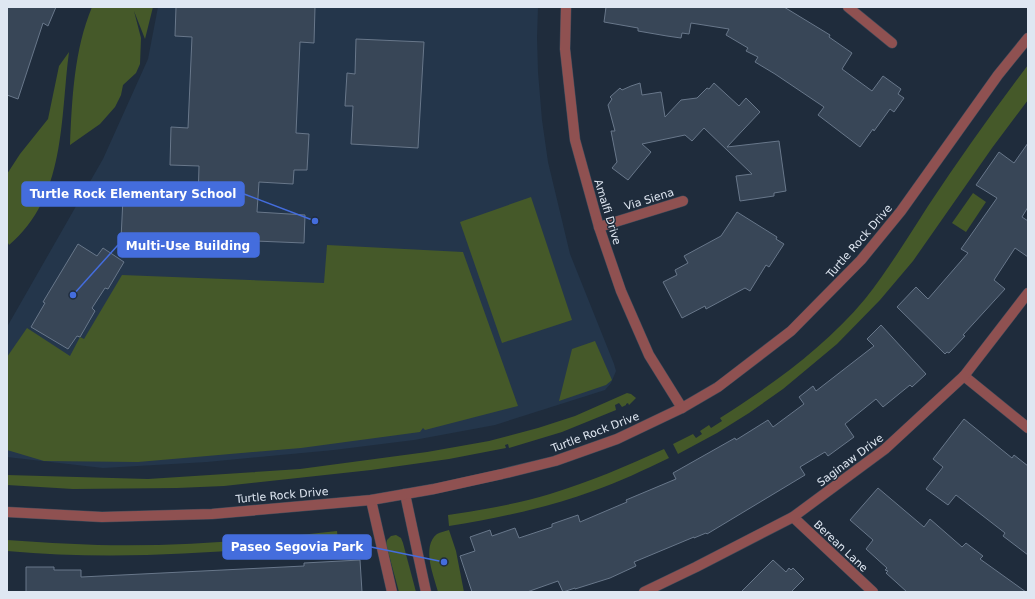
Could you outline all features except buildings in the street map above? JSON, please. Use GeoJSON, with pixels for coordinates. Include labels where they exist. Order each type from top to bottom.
{"type":"FeatureCollection","features":[{"type":"Feature","properties":{"kind":"street","name":"Amalfi Drive"},"geometry":{"type":"LineString","coordinates":[[566,7],[565,48],[575,140],[599,227],[621,291],[649,355],[682,408]]}},
{"type":"Feature","properties":{"kind":"street"},"geometry":{"type":"LineString","coordinates":[[848,7],[892,43]]}},
{"type":"Feature","properties":{"kind":"street","name":"Turtle Rock Drive"},"geometry":{"type":"LineString","coordinates":[[7,512],[102,517],[212,514],[371,500],[442,487],[555,461],[617,439],[682,408],[718,387],[791,331],[861,260],[901,211],[994,81],[1028,38]]}},
{"type":"Feature","properties":{"kind":"street","name":"Via Siena"},"geometry":{"type":"LineString","coordinates":[[599,227],[683,201]]}},
{"type":"Feature","properties":{"kind":"street","name":"Saginaw Drive"},"geometry":{"type":"LineString","coordinates":[[644,592],[793,517],[885,449],[964,376],[1028,293]]}},
{"type":"Feature","properties":{"kind":"street"},"geometry":{"type":"LineString","coordinates":[[964,376],[1028,428]]}},
{"type":"Feature","properties":{"kind":"street"},"geometry":{"type":"LineString","coordinates":[[405,494],[426,592]]}},
{"type":"Feature","properties":{"kind":"street"},"geometry":{"type":"LineString","coordinates":[[371,500],[392,592]]}},
{"type":"Feature","properties":{"kind":"street","name":"Berean Lane"},"geometry":{"type":"LineString","coordinates":[[793,517],[873,592]]}},
{"type":"Feature","properties":{"kind":"shaded area"},"geometry":{"type":"Polygon","coordinates":[[[158,7],[538,7],[538,72],[542,120],[548,162],[570,254],[616,371],[611,383],[605,390],[495,425],[414,440],[334,450],[207,462],[103,468],[7,457],[7,327],[103,159],[148,59],[158,7]]]}},
{"type":"Feature","properties":{"kind":"green space"},"geometry":{"type":"Polygon","coordinates":[[[92,7],[153,7],[145,39],[134,11],[141,38],[140,64],[136,73],[123,85],[121,95],[115,107],[100,124],[70,145],[75,75],[81,40],[92,7]]]}},
{"type":"Feature","properties":{"kind":"green space"},"geometry":{"type":"Polygon","coordinates":[[[69,52],[61,130],[51,181],[41,204],[28,226],[9,245],[7,241],[7,174],[20,154],[48,119],[59,66],[69,52]]]}},
{"type":"Feature","properties":{"kind":"green space"},"geometry":{"type":"Polygon","coordinates":[[[1028,65],[1028,100],[992,148],[913,261],[880,300],[837,344],[783,389],[717,433],[678,454],[673,444],[693,434],[696,438],[702,434],[700,431],[709,425],[711,428],[722,421],[720,418],[778,379],[815,349],[849,317],[882,277],[964,152],[1028,65]]]}},
{"type":"Feature","properties":{"kind":"green space"},"geometry":{"type":"Polygon","coordinates":[[[973,193],[986,202],[966,232],[952,223],[973,193]]]}},
{"type":"Feature","properties":{"kind":"green space"},"geometry":{"type":"Polygon","coordinates":[[[531,197],[572,320],[502,343],[460,222],[531,197]]]}},
{"type":"Feature","properties":{"kind":"green space"},"geometry":{"type":"Polygon","coordinates":[[[327,245],[463,252],[518,406],[425,430],[423,428],[420,432],[301,448],[138,462],[44,461],[7,450],[7,357],[27,328],[70,356],[80,337],[84,339],[122,275],[324,283],[327,245]]]}},
{"type":"Feature","properties":{"kind":"green space"},"geometry":{"type":"Polygon","coordinates":[[[595,341],[612,380],[606,385],[559,401],[572,349],[595,341]]]}},
{"type":"Feature","properties":{"kind":"green space"},"geometry":{"type":"Polygon","coordinates":[[[627,393],[636,398],[629,405],[628,403],[622,407],[619,403],[615,405],[616,410],[562,432],[509,448],[508,444],[505,445],[506,448],[449,459],[371,470],[224,486],[73,489],[7,485],[7,475],[148,479],[300,469],[427,452],[489,441],[538,428],[575,416],[627,393]]]}},
{"type":"Feature","properties":{"kind":"green space"},"geometry":{"type":"Polygon","coordinates":[[[664,449],[669,458],[622,480],[593,491],[558,503],[522,512],[449,526],[448,515],[525,501],[550,494],[636,462],[664,449]]]}},
{"type":"Feature","properties":{"kind":"green space"},"geometry":{"type":"Polygon","coordinates":[[[449,530],[456,551],[464,592],[438,592],[430,562],[429,554],[432,540],[437,534],[449,530]]]}},
{"type":"Feature","properties":{"kind":"green space"},"geometry":{"type":"Polygon","coordinates":[[[337,531],[338,540],[214,552],[90,555],[7,551],[7,540],[64,544],[158,545],[248,540],[337,531]]]}},
{"type":"Feature","properties":{"kind":"green space"},"geometry":{"type":"Polygon","coordinates":[[[396,535],[401,538],[403,543],[416,592],[399,592],[386,544],[387,540],[391,536],[396,535]]]}},
{"type":"Feature","properties":{"kind":"place","name":"Turtle Rock Elementary School"},"geometry":{"type":"Point","coordinates":[315,221]}},
{"type":"Feature","properties":{"kind":"place","name":"Multi-Use Building"},"geometry":{"type":"Point","coordinates":[73,295]}},
{"type":"Feature","properties":{"kind":"place","name":"Paseo Segovia Park"},"geometry":{"type":"Point","coordinates":[444,562]}}]}
